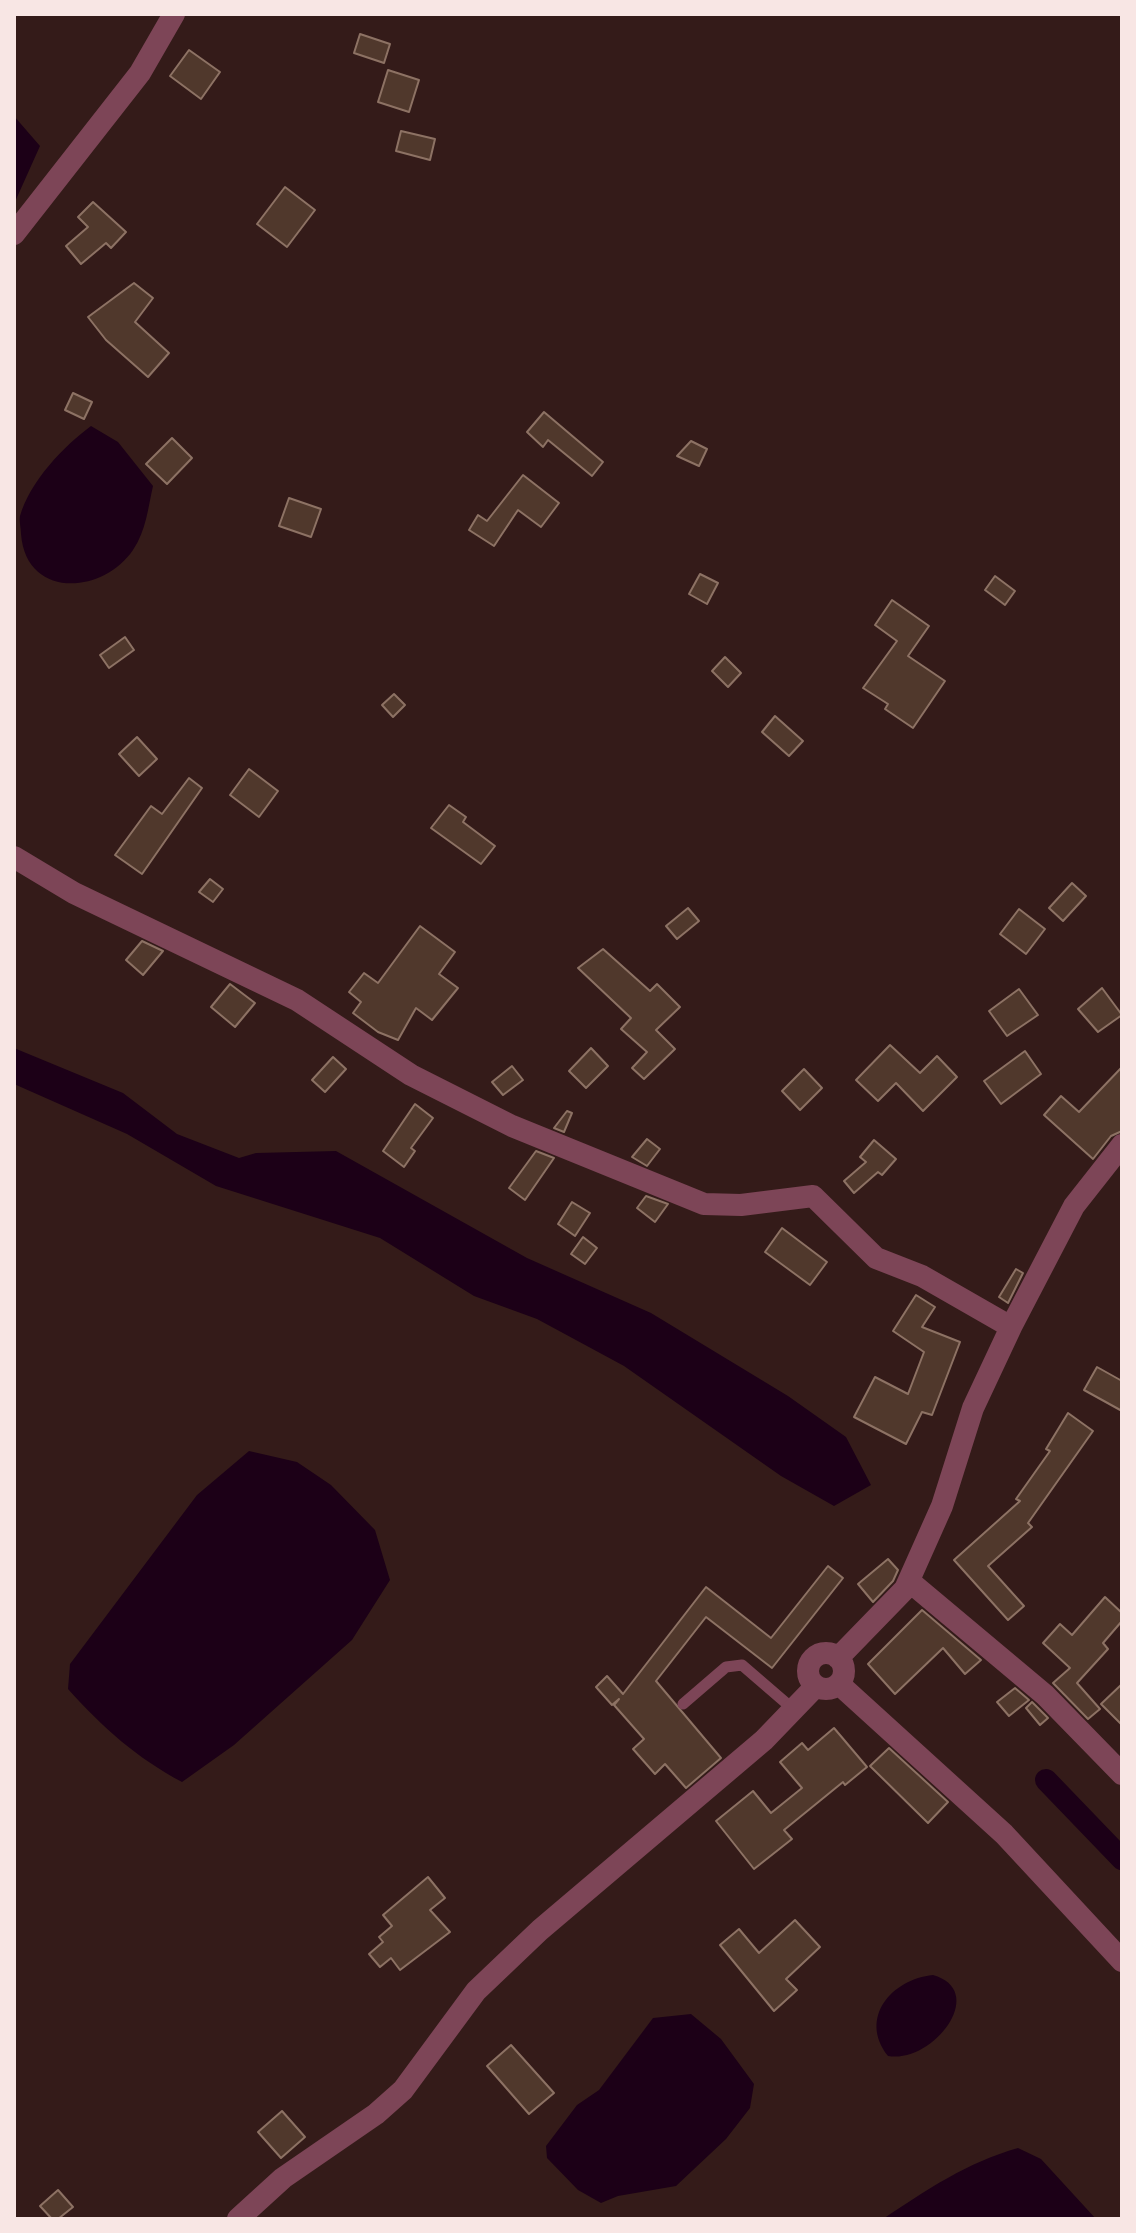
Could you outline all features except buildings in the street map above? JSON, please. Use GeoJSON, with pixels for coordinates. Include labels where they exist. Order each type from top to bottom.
{"type":"FeatureCollection","features":[{"type":"Feature","properties":{"kind":"street"},"geometry":{"type":"LineString","coordinates":[[14,234],[140,73],[174,14]]}},
{"type":"Feature","properties":{"kind":"street"},"geometry":{"type":"LineString","coordinates":[[14,857],[74,893],[297,1000],[411,1075],[512,1126],[704,1204],[741,1205],[813,1196],[876,1258],[922,1276],[1011,1327]]}},
{"type":"Feature","properties":{"kind":"street"},"geometry":{"type":"LineString","coordinates":[[838,1658],[884,1613],[909,1581],[942,1506],[973,1408],[1011,1327],[1074,1206],[1122,1145]]}},
{"type":"Feature","properties":{"kind":"street"},"geometry":{"type":"LineString","coordinates":[[909,1581],[1045,1695],[1122,1774]]}},
{"type":"Feature","properties":{"kind":"street"},"geometry":{"type":"LineString","coordinates":[[825,1653],[838,1658],[844,1673],[839,1684],[828,1689],[816,1686],[809,1669],[814,1658],[825,1653]]}},
{"type":"Feature","properties":{"kind":"street"},"geometry":{"type":"LineString","coordinates":[[839,1684],[1004,1834],[1122,1961]]}},
{"type":"Feature","properties":{"kind":"street"},"geometry":{"type":"LineString","coordinates":[[238,2219],[283,2178],[376,2114],[403,2090],[476,1991],[540,1930],[764,1740],[816,1686]]}},
{"type":"Feature","properties":{"kind":"lane"},"geometry":{"type":"LineString","coordinates":[[683,1704],[726,1667],[742,1665],[793,1709]]}},
{"type":"Feature","properties":{"kind":"shaded area"},"geometry":{"type":"Polygon","coordinates":[[[14,116],[40,146],[14,204],[14,116]]]}},
{"type":"Feature","properties":{"kind":"shaded area"},"geometry":{"type":"Polygon","coordinates":[[[91,426],[118,442],[153,486],[144,527],[133,550],[103,576],[85,582],[67,583],[50,579],[36,570],[26,555],[20,516],[32,490],[49,465],[91,426]]]}},
{"type":"Feature","properties":{"kind":"shaded area"},"geometry":{"type":"Polygon","coordinates":[[[14,1048],[123,1093],[177,1134],[239,1158],[256,1153],[336,1151],[527,1258],[651,1313],[788,1396],[846,1437],[871,1485],[834,1506],[781,1476],[624,1366],[537,1319],[474,1296],[380,1238],[216,1186],[127,1134],[14,1084],[14,1048]]]}},
{"type":"Feature","properties":{"kind":"shaded area"},"geometry":{"type":"Polygon","coordinates":[[[249,1451],[297,1462],[331,1485],[375,1530],[390,1580],[352,1640],[234,1745],[182,1782],[135,1752],[81,1703],[68,1689],[70,1664],[197,1495],[249,1451]]]}},
{"type":"Feature","properties":{"kind":"shaded area"},"geometry":{"type":"Polygon","coordinates":[[[933,1975],[949,1983],[956,1996],[955,2010],[948,2024],[937,2038],[922,2049],[905,2055],[888,2056],[877,2028],[878,2015],[884,2003],[904,1984],[933,1975]]]}},
{"type":"Feature","properties":{"kind":"shaded area"},"geometry":{"type":"Polygon","coordinates":[[[691,2014],[721,2039],[754,2084],[750,2108],[726,2139],[676,2186],[618,2196],[601,2203],[578,2190],[547,2158],[546,2146],[577,2105],[599,2090],[653,2018],[691,2014]]]}},
{"type":"Feature","properties":{"kind":"shaded area"},"geometry":{"type":"Polygon","coordinates":[[[1018,2148],[1041,2159],[1096,2219],[883,2219],[965,2169],[1018,2148]]]}},
{"type":"Feature","properties":{"kind":"waterway"},"geometry":{"type":"LineString","coordinates":[[1046,1780],[1122,1859]]}}]}
